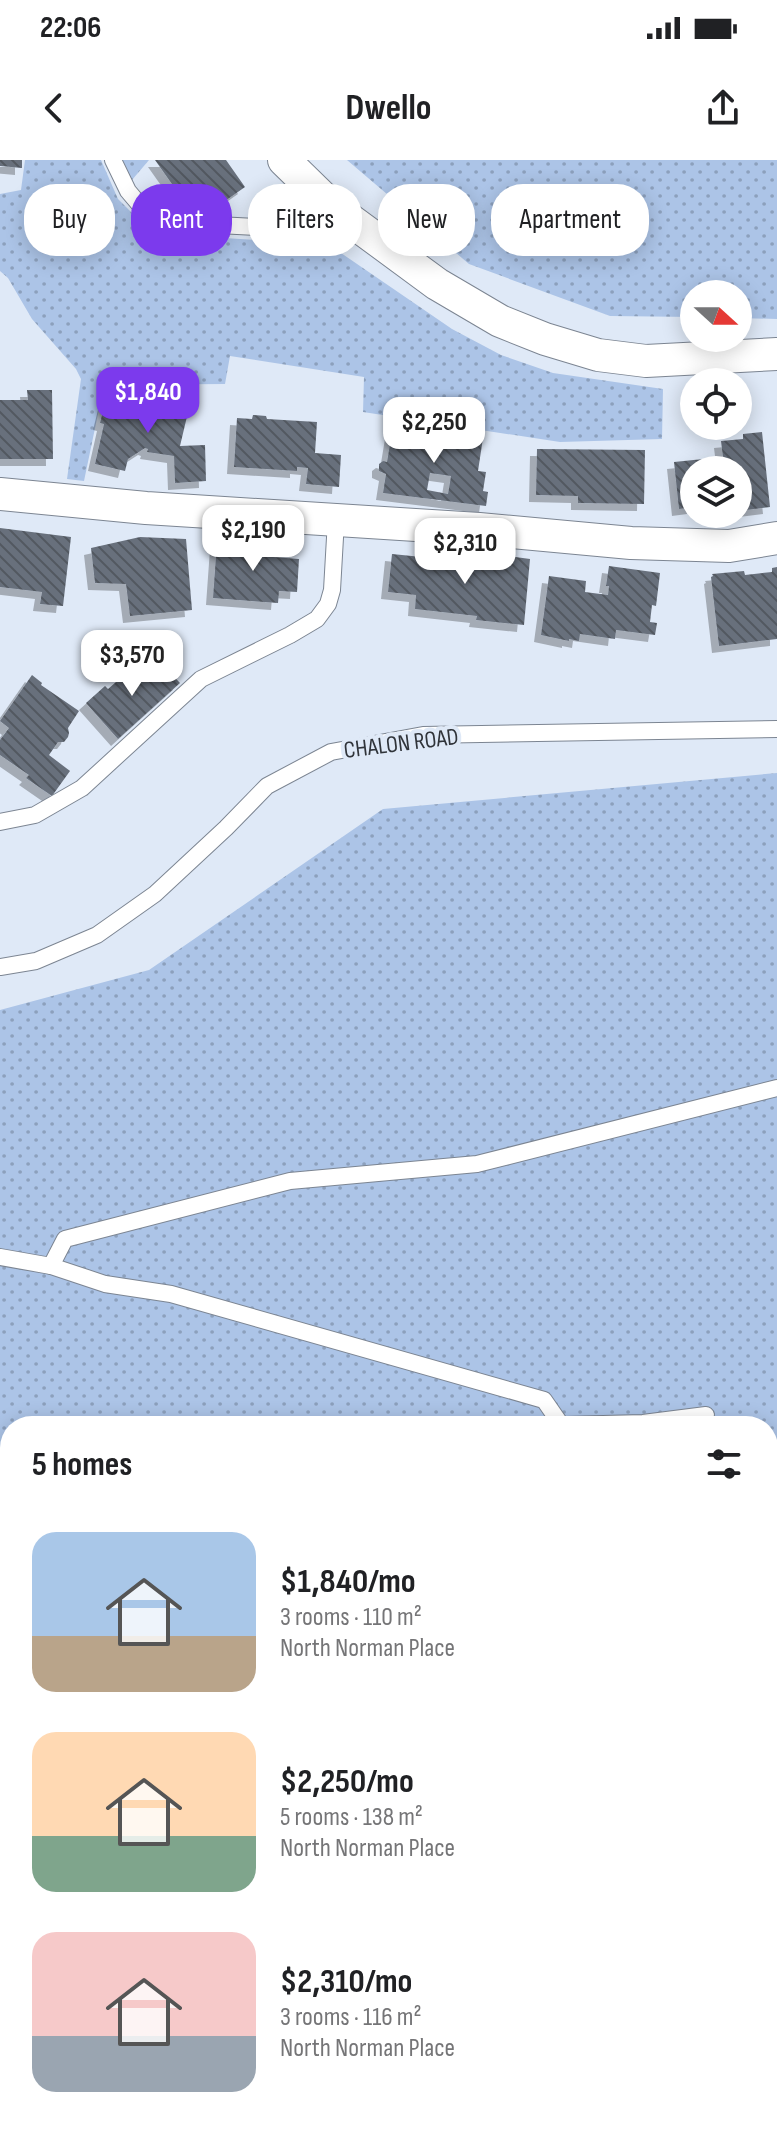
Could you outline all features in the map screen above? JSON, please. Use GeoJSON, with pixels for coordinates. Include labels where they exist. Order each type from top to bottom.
{"type":"FeatureCollection","features":[{"type":"Feature","properties":{"kind":"street"},"geometry":{"type":"LineString","coordinates":[[284,160],[309,184]]}},
{"type":"Feature","properties":{"kind":"street"},"geometry":{"type":"LineString","coordinates":[[362,229],[437,284],[500,321],[598,355],[646,361],[777,354]]}},
{"type":"Feature","properties":{"kind":"street"},"geometry":{"type":"LineString","coordinates":[[0,494],[146,508],[479,529],[631,543],[729,546],[777,538]]}},
{"type":"Feature","properties":{"kind":"lane"},"geometry":{"type":"LineString","coordinates":[[113,160],[128,191],[139,204],[156,214],[180,223],[248,227]]}},
{"type":"Feature","properties":{"kind":"lane"},"geometry":{"type":"LineString","coordinates":[[0,822],[35,815],[82,788],[201,679],[317,619],[328,604],[332,590],[336,520]]}},
{"type":"Feature","properties":{"kind":"lane","name":"CHALON ROAD"},"geometry":{"type":"LineString","coordinates":[[0,967],[36,961],[97,935],[155,894],[267,786],[331,752],[423,735],[777,729]]}},
{"type":"Feature","properties":{"kind":"lane"},"geometry":{"type":"LineString","coordinates":[[51,1266],[65,1239],[290,1181],[477,1164],[777,1088]]}},
{"type":"Feature","properties":{"kind":"lane"},"geometry":{"type":"LineString","coordinates":[[0,1257],[51,1266],[105,1284],[171,1294],[544,1400],[556,1416]]}},
{"type":"Feature","properties":{"kind":"lane"},"geometry":{"type":"LineString","coordinates":[[699,1416],[706,1415]]}},
{"type":"Feature","properties":{"kind":"shaded area"},"geometry":{"type":"Polygon","coordinates":[[[25,160],[101,160],[111,184],[24,184],[24,256],[115,256],[115,192],[131,212],[131,256],[232,256],[232,238],[248,239],[248,256],[345,256],[452,329],[501,355],[553,373],[663,389],[662,439],[560,442],[363,412],[364,377],[230,356],[225,384],[104,385],[84,481],[67,479],[81,379],[76,369],[32,319],[8,278],[0,271],[0,194],[21,190],[25,160]]]}},
{"type":"Feature","properties":{"kind":"shaded area"},"geometry":{"type":"Polygon","coordinates":[[[121,160],[149,160],[132,180],[121,160]]]}},
{"type":"Feature","properties":{"kind":"shaded area"},"geometry":{"type":"Polygon","coordinates":[[[347,160],[777,160],[777,319],[752,318],[752,280],[680,280],[680,317],[610,316],[469,264],[460,256],[475,256],[475,184],[378,184],[378,186],[347,160]]]}},
{"type":"Feature","properties":{"kind":"shaded area"},"geometry":{"type":"Polygon","coordinates":[[[777,773],[777,1416],[0,1416],[0,1010],[149,970],[383,809],[777,773]]]}},
{"type":"Feature","properties":{"kind":"building"},"geometry":{"type":"Polygon","coordinates":[[[0,160],[22,160],[22,168],[0,166],[0,160]]]}},
{"type":"Feature","properties":{"kind":"building"},"geometry":{"type":"Polygon","coordinates":[[[155,160],[226,160],[245,187],[232,196],[232,184],[172,184],[155,160]]]}},
{"type":"Feature","properties":{"kind":"building"},"geometry":{"type":"Polygon","coordinates":[[[27,390],[52,390],[53,459],[0,459],[0,400],[28,400],[27,390]]]}},
{"type":"Feature","properties":{"kind":"building"},"geometry":{"type":"Polygon","coordinates":[[[108,391],[189,408],[180,446],[205,445],[206,481],[175,483],[174,456],[147,452],[145,448],[128,459],[125,471],[95,464],[108,391]]]}},
{"type":"Feature","properties":{"kind":"building"},"geometry":{"type":"Polygon","coordinates":[[[253,415],[266,416],[267,419],[317,422],[315,453],[341,455],[339,487],[306,484],[308,468],[297,467],[297,471],[234,467],[237,418],[252,419],[253,415]]]}},
{"type":"Feature","properties":{"kind":"building"},"geometry":{"type":"Polygon","coordinates":[[[394,420],[483,438],[478,471],[486,472],[483,491],[488,492],[486,506],[383,493],[386,474],[379,471],[379,464],[387,462],[394,420]],[[430,473],[427,490],[448,494],[451,476],[430,473]]]}},
{"type":"Feature","properties":{"kind":"building"},"geometry":{"type":"Polygon","coordinates":[[[762,432],[770,507],[752,509],[752,456],[723,456],[721,441],[752,440],[752,433],[762,432]]]}},
{"type":"Feature","properties":{"kind":"building"},"geometry":{"type":"Polygon","coordinates":[[[537,449],[645,450],[644,504],[578,503],[578,496],[536,495],[537,449]]]}},
{"type":"Feature","properties":{"kind":"building"},"geometry":{"type":"Polygon","coordinates":[[[680,461],[679,509],[674,462],[680,461]]]}},
{"type":"Feature","properties":{"kind":"building"},"geometry":{"type":"Polygon","coordinates":[[[0,528],[71,537],[63,606],[40,604],[42,592],[0,587],[0,528]]]}},
{"type":"Feature","properties":{"kind":"building"},"geometry":{"type":"Polygon","coordinates":[[[140,537],[186,539],[192,610],[130,616],[126,584],[95,583],[91,548],[140,537]]]}},
{"type":"Feature","properties":{"kind":"building"},"geometry":{"type":"Polygon","coordinates":[[[217,542],[273,546],[273,557],[299,559],[297,592],[279,591],[278,603],[213,598],[217,542]]]}},
{"type":"Feature","properties":{"kind":"building"},"geometry":{"type":"Polygon","coordinates":[[[392,554],[491,564],[493,554],[530,559],[524,625],[415,609],[416,595],[388,592],[392,554]]]}},
{"type":"Feature","properties":{"kind":"building"},"geometry":{"type":"Polygon","coordinates":[[[609,566],[660,573],[656,606],[652,605],[650,622],[657,623],[655,635],[616,630],[615,639],[580,634],[579,641],[569,641],[541,635],[549,576],[586,581],[585,592],[608,595],[609,566]]]}},
{"type":"Feature","properties":{"kind":"building"},"geometry":{"type":"Polygon","coordinates":[[[777,567],[777,639],[719,646],[712,574],[744,571],[745,575],[772,572],[772,568],[777,567]]]}},
{"type":"Feature","properties":{"kind":"building"},"geometry":{"type":"Polygon","coordinates":[[[159,661],[180,683],[118,739],[86,703],[131,669],[139,678],[159,661]]]}},
{"type":"Feature","properties":{"kind":"building"},"geometry":{"type":"Polygon","coordinates":[[[32,675],[41,685],[79,711],[68,728],[68,737],[64,742],[58,742],[49,755],[70,771],[52,796],[0,755],[0,740],[9,728],[0,721],[32,675]]]}}]}
